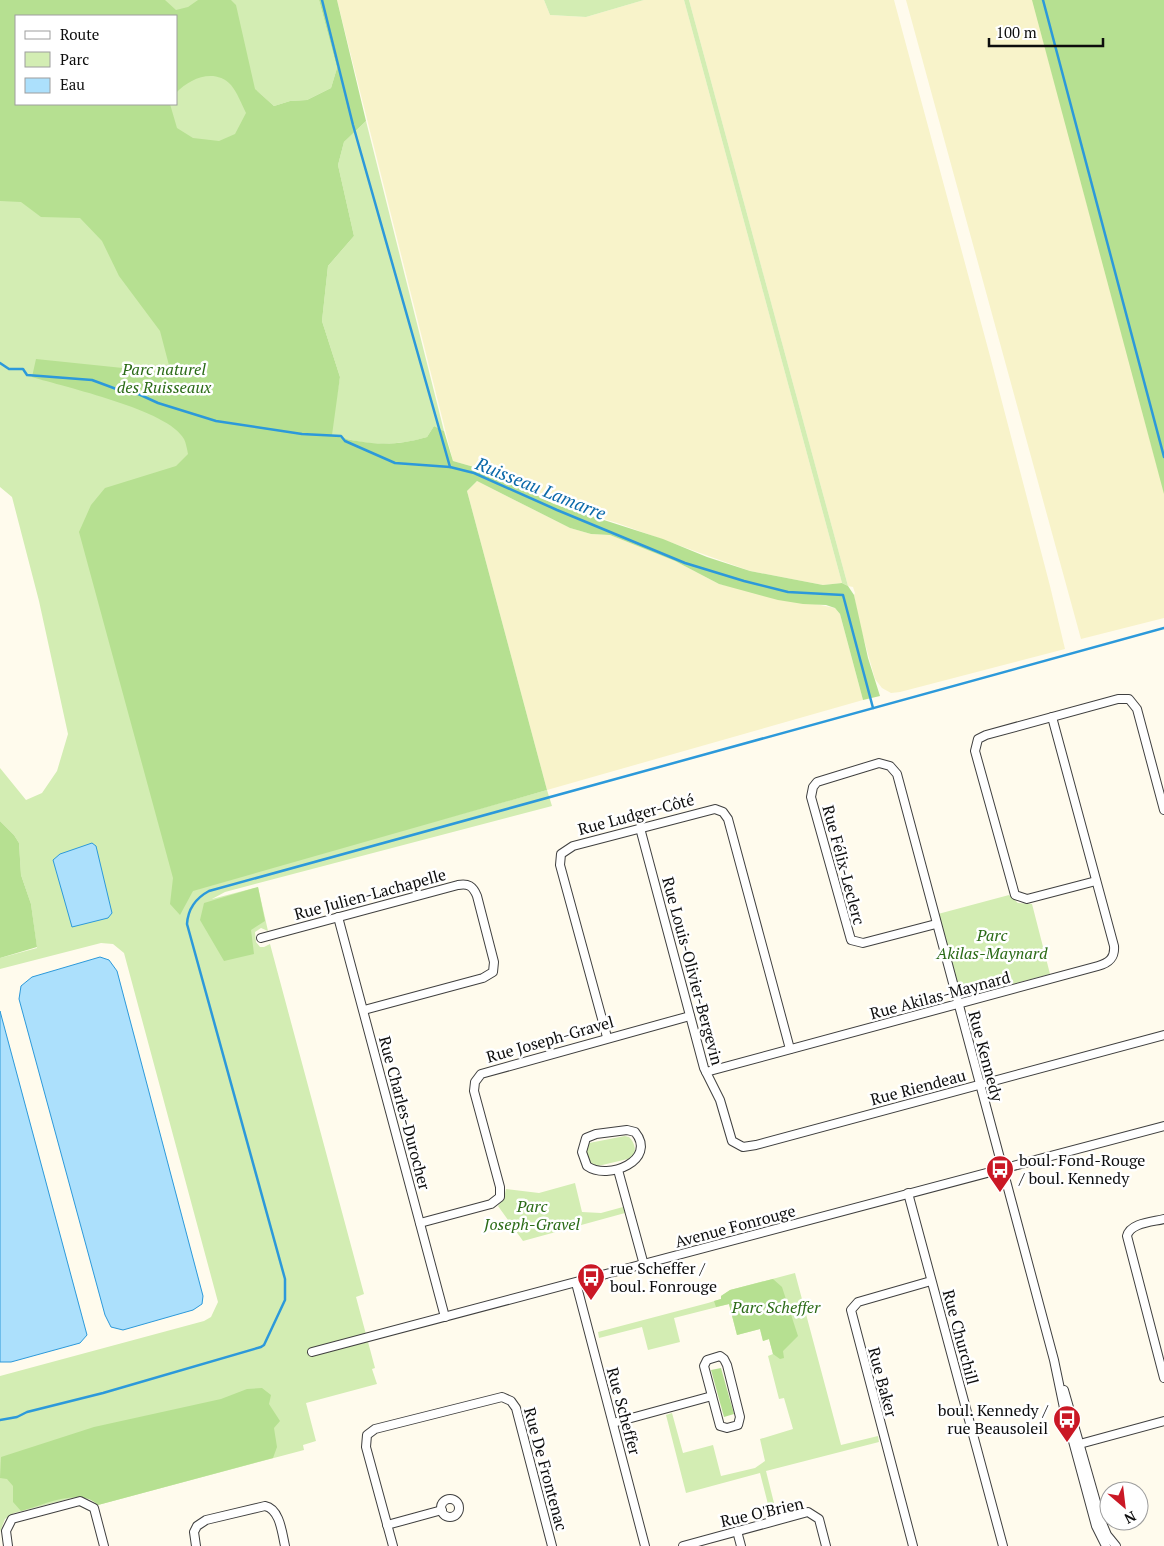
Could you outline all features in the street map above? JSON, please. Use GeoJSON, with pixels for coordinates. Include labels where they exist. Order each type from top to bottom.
{"type":"FeatureCollection","features":[{"type":"Feature","properties":{"kind":"street"},"geometry":{"type":"LineString","coordinates":[[1096,881],[1023,899],[1013,893],[975,751],[975,745],[983,736],[1123,698],[1129,699],[1134,703],[1164,810]]}},
{"type":"Feature","properties":{"kind":"street","name":"Rue Akilas-Maynard"},"geometry":{"type":"LineString","coordinates":[[706,1072],[1098,966],[1110,960],[1114,952],[1114,946],[1052,716]]}},
{"type":"Feature","properties":{"kind":"street","name":"Rue Félix-Leclerc"},"geometry":{"type":"LineString","coordinates":[[886,764],[876,764],[820,780],[812,791],[848,932],[853,941],[863,943],[936,924]]}},
{"type":"Feature","properties":{"kind":"street","name":"Rue Kennedy"},"geometry":{"type":"LineString","coordinates":[[886,764],[897,774],[1077,1444],[1102,1523],[1108,1536],[1116,1546]]}},
{"type":"Feature","properties":{"kind":"street","name":"Rue Ludger-Côté"},"geometry":{"type":"LineString","coordinates":[[607,1038],[560,865],[560,857],[570,847],[709,809],[718,809],[724,813],[790,1050]]}},
{"type":"Feature","properties":{"kind":"street","name":"Rue Louis-Olivier-Bergevin"},"geometry":{"type":"LineString","coordinates":[[640,828],[706,1072],[720,1100],[731,1139],[738,1146]]}},
{"type":"Feature","properties":{"kind":"street","name":"Rue Julien-Lachapelle"},"geometry":{"type":"LineString","coordinates":[[261,938],[458,885],[470,886],[477,896],[494,962],[495,967],[491,974],[479,979],[364,1010]]}},
{"type":"Feature","properties":{"kind":"street","name":"Rue Charles-Durocher"},"geometry":{"type":"LineString","coordinates":[[338,917],[445,1317]]}},
{"type":"Feature","properties":{"kind":"street","name":"Rue Joseph-Gravel"},"geometry":{"type":"LineString","coordinates":[[420,1223],[491,1204],[500,1197],[500,1187],[474,1091],[478,1076],[489,1070],[690,1016]]}},
{"type":"Feature","properties":{"kind":"street","name":"Rue Riendeau"},"geometry":{"type":"LineString","coordinates":[[738,1146],[756,1145],[1164,1035]]}},
{"type":"Feature","properties":{"kind":"street","name":"Avenue Fonrouge"},"geometry":{"type":"LineString","coordinates":[[312,1352],[1164,1126]]}},
{"type":"Feature","properties":{"kind":"street"},"geometry":{"type":"LineString","coordinates":[[627,1130],[635,1132],[641,1143],[639,1155],[632,1163],[618,1170],[596,1170],[587,1166],[582,1152],[586,1138],[596,1134],[627,1130]]}},
{"type":"Feature","properties":{"kind":"street"},"geometry":{"type":"LineString","coordinates":[[618,1170],[644,1264]]}},
{"type":"Feature","properties":{"kind":"street","name":"Rue Churchill"},"geometry":{"type":"LineString","coordinates":[[908,1193],[1003,1546]]}},
{"type":"Feature","properties":{"kind":"street"},"geometry":{"type":"LineString","coordinates":[[1164,1219],[1134,1227],[1129,1230],[1126,1236],[1164,1378]]}},
{"type":"Feature","properties":{"kind":"street","name":"Rue Baker"},"geometry":{"type":"LineString","coordinates":[[912,1546],[851,1310],[858,1302],[931,1281]]}},
{"type":"Feature","properties":{"kind":"street","name":"Rue Scheffer"},"geometry":{"type":"LineString","coordinates":[[576,1283],[645,1546]]}},
{"type":"Feature","properties":{"kind":"street"},"geometry":{"type":"LineString","coordinates":[[720,1356],[727,1365],[740,1417],[738,1425],[727,1428],[722,1427],[712,1396],[705,1363],[710,1358],[720,1356]]}},
{"type":"Feature","properties":{"kind":"street"},"geometry":{"type":"LineString","coordinates":[[613,1423],[712,1396]]}},
{"type":"Feature","properties":{"kind":"street","name":"Rue De Frontenac"},"geometry":{"type":"LineString","coordinates":[[387,1525],[366,1447],[368,1435],[375,1429],[498,1398],[511,1401],[518,1412],[552,1546]]}},
{"type":"Feature","properties":{"kind":"street"},"geometry":{"type":"LineString","coordinates":[[1077,1444],[1164,1421]]}},
{"type":"Feature","properties":{"kind":"street","name":"Rue Kennedy"},"geometry":{"type":"LineString","coordinates":[[1077,1444],[1096,1526],[1106,1546]]}},
{"type":"Feature","properties":{"kind":"street"},"geometry":{"type":"LineString","coordinates":[[8,1546],[6,1530],[12,1519],[80,1501],[94,1508],[104,1546]]}},
{"type":"Feature","properties":{"kind":"street"},"geometry":{"type":"LineString","coordinates":[[196,1546],[194,1532],[202,1522],[265,1506],[272,1508],[277,1516],[285,1546]]}},
{"type":"Feature","properties":{"kind":"street"},"geometry":{"type":"LineString","coordinates":[[393,1546],[387,1525],[442,1510]]}},
{"type":"Feature","properties":{"kind":"street","name":"Rue O'Brien"},"geometry":{"type":"LineString","coordinates":[[682,1546],[808,1512],[819,1519],[826,1546]]}},
{"type":"Feature","properties":{"kind":"street"},"geometry":{"type":"LineString","coordinates":[[737,1531],[741,1546]]}},
{"type":"Feature","properties":{"kind":"shaded area"},"geometry":{"type":"Polygon","coordinates":[[[337,0],[544,0],[550,15],[586,17],[644,0],[684,0],[842,583],[823,585],[750,571],[617,523],[554,504],[488,471],[453,461],[337,0]]]}},
{"type":"Feature","properties":{"kind":"shaded area"},"geometry":{"type":"Polygon","coordinates":[[[689,0],[894,0],[990,356],[1065,649],[900,692],[891,693],[882,688],[875,679],[859,622],[855,593],[853,587],[848,586],[689,0]]]}},
{"type":"Feature","properties":{"kind":"shaded area"},"geometry":{"type":"Polygon","coordinates":[[[906,0],[1035,0],[1164,491],[1164,618],[1081,639],[906,0]]]}},
{"type":"Feature","properties":{"kind":"shaded area"},"geometry":{"type":"Polygon","coordinates":[[[477,481],[570,528],[591,534],[610,535],[675,561],[719,584],[835,608],[840,614],[863,700],[547,790],[467,491],[477,481]]]}},
{"type":"Feature","properties":{"kind":"green space"},"geometry":{"type":"Polygon","coordinates":[[[0,0],[319,0],[337,68],[331,88],[307,100],[290,101],[274,106],[257,91],[336,400],[340,377],[322,321],[328,266],[354,236],[338,165],[344,142],[366,121],[444,431],[434,426],[427,437],[397,443],[377,444],[347,439],[443,819],[547,790],[552,806],[225,892],[212,899],[258,887],[268,931],[261,928],[255,932],[256,942],[260,947],[270,944],[364,1294],[356,1297],[375,1368],[372,1369],[377,1384],[306,1403],[316,1441],[303,1445],[304,1450],[98,1505],[90,1498],[76,1497],[14,1513],[5,1519],[0,1532],[0,1376],[204,1321],[211,1317],[218,1302],[124,953],[113,944],[101,943],[0,969],[0,958],[37,948],[31,904],[21,875],[19,843],[0,821],[0,768],[26,800],[42,793],[57,771],[68,734],[39,601],[12,497],[0,487],[0,0]]]}},
{"type":"Feature","properties":{"kind":"green space","name":"Parc naturel des Ruisseaux"},"geometry":{"type":"Polygon","coordinates":[[[0,0],[165,0],[176,10],[188,7],[198,0],[231,0],[236,5],[255,89],[274,106],[290,101],[307,100],[331,88],[337,68],[319,0],[337,0],[366,121],[344,142],[338,165],[354,236],[328,266],[322,321],[340,377],[332,435],[368,443],[403,442],[427,437],[434,426],[444,431],[453,461],[488,471],[554,504],[663,539],[707,557],[750,571],[823,585],[842,583],[848,586],[854,595],[868,658],[880,696],[863,700],[840,614],[835,608],[826,605],[778,600],[719,584],[675,561],[610,535],[591,534],[570,528],[477,481],[467,491],[547,790],[193,891],[180,915],[170,904],[173,878],[79,532],[91,505],[105,488],[176,466],[188,454],[186,444],[174,428],[138,409],[32,377],[36,359],[171,373],[160,331],[119,276],[102,241],[80,218],[41,217],[21,202],[0,201],[0,0]]]}},
{"type":"Feature","properties":{"kind":"green space"},"geometry":{"type":"Polygon","coordinates":[[[544,0],[644,0],[586,17],[550,15],[544,0]]]}},
{"type":"Feature","properties":{"kind":"green space"},"geometry":{"type":"Polygon","coordinates":[[[684,0],[689,0],[848,586],[842,583],[684,0]]]}},
{"type":"Feature","properties":{"kind":"green space"},"geometry":{"type":"Polygon","coordinates":[[[1032,0],[1164,0],[1164,494],[1032,0]]]}},
{"type":"Feature","properties":{"kind":"green space"},"geometry":{"type":"Polygon","coordinates":[[[0,821],[19,843],[21,875],[31,904],[37,947],[0,958],[0,821]]]}},
{"type":"Feature","properties":{"kind":"green space"},"geometry":{"type":"Polygon","coordinates":[[[258,887],[265,921],[251,930],[254,954],[224,961],[200,920],[204,903],[258,887]]]}},
{"type":"Feature","properties":{"kind":"green space","name":"Parc Akilas-Maynard"},"geometry":{"type":"Polygon","coordinates":[[[1009,895],[1018,903],[1032,904],[1050,974],[971,995],[961,995],[938,914],[1009,895]]]}},
{"type":"Feature","properties":{"kind":"green space"},"geometry":{"type":"Polygon","coordinates":[[[625,1136],[629,1137],[634,1144],[635,1150],[632,1158],[598,1166],[590,1163],[587,1157],[586,1146],[589,1143],[625,1136]]]}},
{"type":"Feature","properties":{"kind":"green space","name":"Parc Joseph-Gravel"},"geometry":{"type":"Polygon","coordinates":[[[575,1183],[582,1212],[601,1213],[623,1207],[625,1213],[523,1241],[498,1206],[504,1198],[506,1189],[539,1193],[575,1183]]]}},
{"type":"Feature","properties":{"kind":"green space","name":"Parc Scheffer"},"geometry":{"type":"Polygon","coordinates":[[[795,1273],[841,1445],[878,1436],[879,1442],[766,1471],[777,1515],[771,1516],[760,1473],[686,1493],[666,1415],[672,1413],[683,1453],[713,1445],[721,1476],[755,1468],[765,1461],[760,1439],[793,1429],[784,1398],[779,1399],[768,1356],[773,1354],[769,1339],[763,1341],[760,1329],[737,1335],[729,1304],[674,1318],[680,1342],[648,1350],[642,1327],[599,1338],[598,1332],[708,1303],[721,1299],[721,1296],[730,1290],[795,1273]]]}},
{"type":"Feature","properties":{"kind":"green space"},"geometry":{"type":"Polygon","coordinates":[[[773,1279],[782,1287],[798,1336],[783,1351],[784,1358],[780,1359],[773,1354],[769,1339],[763,1341],[760,1329],[737,1335],[729,1304],[716,1307],[714,1301],[721,1299],[721,1296],[730,1290],[773,1279]]]}},
{"type":"Feature","properties":{"kind":"green space"},"geometry":{"type":"Polygon","coordinates":[[[721,1368],[734,1414],[724,1417],[711,1370],[721,1368]]]}},
{"type":"Feature","properties":{"kind":"green space"},"geometry":{"type":"Polygon","coordinates":[[[262,1388],[271,1395],[269,1404],[280,1421],[274,1428],[277,1447],[273,1458],[98,1505],[90,1500],[72,1497],[21,1511],[13,1502],[13,1486],[7,1479],[0,1478],[1,1457],[94,1427],[221,1399],[247,1389],[262,1388]]]}},
{"type":"Feature","properties":{"kind":"water"},"geometry":{"type":"Polygon","coordinates":[[[92,843],[96,846],[112,913],[108,918],[72,927],[53,860],[60,854],[92,843]]]}},
{"type":"Feature","properties":{"kind":"water"},"geometry":{"type":"Polygon","coordinates":[[[100,957],[109,960],[117,971],[203,1296],[202,1304],[193,1310],[123,1330],[111,1327],[105,1315],[19,999],[21,986],[32,977],[100,957]]]}},
{"type":"Feature","properties":{"kind":"water"},"geometry":{"type":"Polygon","coordinates":[[[0,1011],[87,1335],[80,1343],[11,1362],[0,1362],[0,1011]]]}},
{"type":"Feature","properties":{"kind":"waterway"},"geometry":{"type":"LineString","coordinates":[[322,0],[353,125],[450,467]]}},
{"type":"Feature","properties":{"kind":"waterway"},"geometry":{"type":"LineString","coordinates":[[1043,0],[1164,457]]}},
{"type":"Feature","properties":{"kind":"waterway","name":"Ruisseau Lamarre"},"geometry":{"type":"LineString","coordinates":[[0,363],[9,369],[23,369],[27,375],[92,380],[119,390],[134,392],[158,403],[216,421],[302,434],[341,436],[345,441],[395,463],[450,467],[474,473],[685,563],[788,592],[843,595],[873,708]]}},
{"type":"Feature","properties":{"kind":"waterway"},"geometry":{"type":"LineString","coordinates":[[0,1420],[103,1393],[261,1347],[264,1345],[285,1300],[285,1279],[187,924],[191,908],[204,894],[209,891],[1164,628]]}},
{"type":"Feature","properties":{"kind":"place","name":"boul. Fond-Rouge / boul. Kennedy"},"geometry":{"type":"Point","coordinates":[1000,1193]}},
{"type":"Feature","properties":{"kind":"place","name":"rue Scheffer / boul. Fonrouge"},"geometry":{"type":"Point","coordinates":[591,1301]}},
{"type":"Feature","properties":{"kind":"place","name":"boul. Kennedy / rue Beausoleil"},"geometry":{"type":"Point","coordinates":[1067,1443]}}]}
